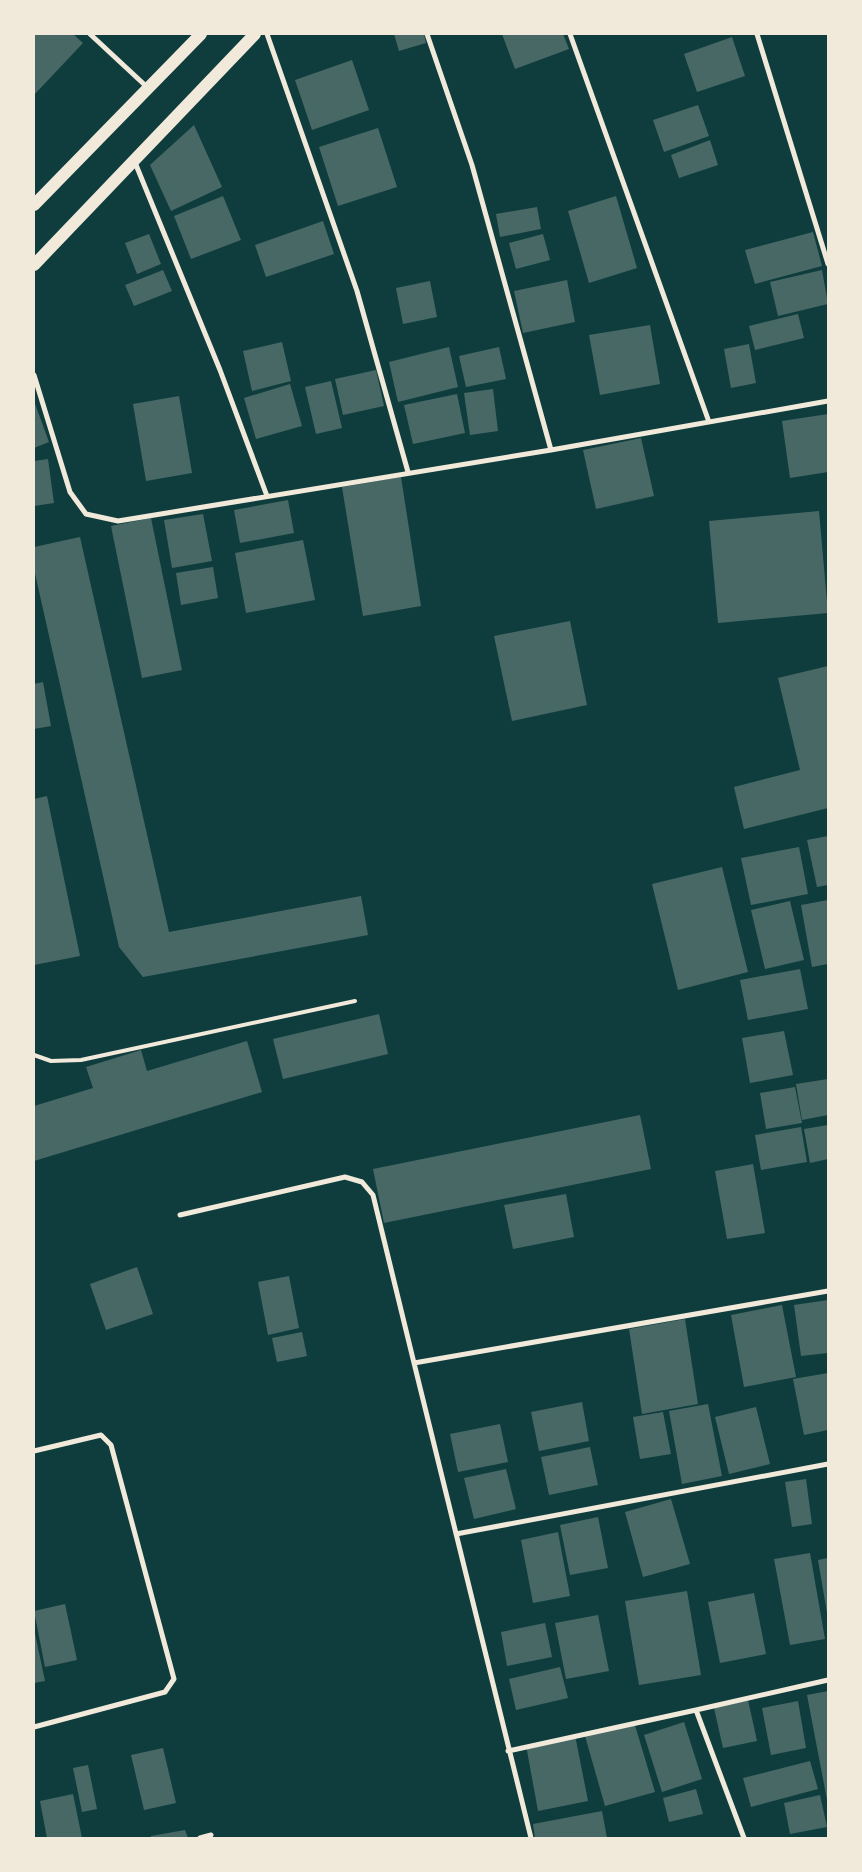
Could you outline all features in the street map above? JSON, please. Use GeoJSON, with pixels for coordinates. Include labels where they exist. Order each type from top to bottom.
{"type":"FeatureCollection","features":[{"type":"Feature","properties":{"kind":"main road"},"geometry":{"type":"LineString","coordinates":[[34,205],[201,34]]}},
{"type":"Feature","properties":{"kind":"main road"},"geometry":{"type":"LineString","coordinates":[[34,265],[255,34]]}},
{"type":"Feature","properties":{"kind":"street"},"geometry":{"type":"LineString","coordinates":[[90,34],[148,87]]}},
{"type":"Feature","properties":{"kind":"street"},"geometry":{"type":"LineString","coordinates":[[267,34],[357,291],[408,472]]}},
{"type":"Feature","properties":{"kind":"street"},"geometry":{"type":"LineString","coordinates":[[427,34],[472,165],[551,450]]}},
{"type":"Feature","properties":{"kind":"street"},"geometry":{"type":"LineString","coordinates":[[570,34],[709,422]]}},
{"type":"Feature","properties":{"kind":"street"},"geometry":{"type":"LineString","coordinates":[[758,34],[828,264]]}},
{"type":"Feature","properties":{"kind":"street"},"geometry":{"type":"LineString","coordinates":[[134,160],[220,370],[267,496]]}},
{"type":"Feature","properties":{"kind":"street"},"geometry":{"type":"LineString","coordinates":[[34,375],[70,492],[86,514],[118,521],[551,450],[828,401]]}},
{"type":"Feature","properties":{"kind":"street"},"geometry":{"type":"LineString","coordinates":[[180,1215],[345,1177],[362,1182],[373,1194],[508,1751],[532,1838]]}},
{"type":"Feature","properties":{"kind":"street"},"geometry":{"type":"LineString","coordinates":[[414,1363],[828,1292]]}},
{"type":"Feature","properties":{"kind":"street"},"geometry":{"type":"LineString","coordinates":[[34,1451],[101,1435],[111,1445],[174,1679],[165,1692],[34,1727]]}},
{"type":"Feature","properties":{"kind":"street"},"geometry":{"type":"LineString","coordinates":[[456,1534],[828,1464]]}},
{"type":"Feature","properties":{"kind":"street"},"geometry":{"type":"LineString","coordinates":[[508,1751],[828,1680]]}},
{"type":"Feature","properties":{"kind":"street"},"geometry":{"type":"LineString","coordinates":[[696,1710],[744,1838]]}},
{"type":"Feature","properties":{"kind":"street"},"geometry":{"type":"LineString","coordinates":[[200,1838],[211,1836]]}},
{"type":"Feature","properties":{"kind":"lane"},"geometry":{"type":"LineString","coordinates":[[34,1055],[51,1061],[81,1060],[354,1001]]}},
{"type":"Feature","properties":{"kind":"building"},"geometry":{"type":"Polygon","coordinates":[[[34,34],[73,34],[83,43],[34,95],[34,34]]]}},
{"type":"Feature","properties":{"kind":"building"},"geometry":{"type":"Polygon","coordinates":[[[394,34],[424,34],[426,43],[399,51],[394,34]]]}},
{"type":"Feature","properties":{"kind":"building"},"geometry":{"type":"Polygon","coordinates":[[[502,34],[563,34],[569,49],[515,69],[502,34]]]}},
{"type":"Feature","properties":{"kind":"building"},"geometry":{"type":"Polygon","coordinates":[[[732,37],[745,76],[697,92],[684,54],[732,37]]]}},
{"type":"Feature","properties":{"kind":"building"},"geometry":{"type":"Polygon","coordinates":[[[352,60],[369,110],[312,130],[295,80],[352,60]]]}},
{"type":"Feature","properties":{"kind":"building"},"geometry":{"type":"Polygon","coordinates":[[[698,105],[709,136],[664,152],[653,120],[698,105]]]}},
{"type":"Feature","properties":{"kind":"building"},"geometry":{"type":"Polygon","coordinates":[[[194,125],[222,187],[171,211],[150,165],[194,125]]]}},
{"type":"Feature","properties":{"kind":"building"},"geometry":{"type":"Polygon","coordinates":[[[378,128],[397,187],[338,206],[319,147],[378,128]]]}},
{"type":"Feature","properties":{"kind":"building"},"geometry":{"type":"Polygon","coordinates":[[[710,140],[718,165],[679,178],[671,155],[710,140]]]}},
{"type":"Feature","properties":{"kind":"building"},"geometry":{"type":"Polygon","coordinates":[[[223,196],[241,240],[191,259],[174,216],[223,196]]]}},
{"type":"Feature","properties":{"kind":"building"},"geometry":{"type":"Polygon","coordinates":[[[616,196],[637,268],[589,283],[568,211],[616,196]]]}},
{"type":"Feature","properties":{"kind":"building"},"geometry":{"type":"Polygon","coordinates":[[[537,207],[541,229],[500,237],[496,214],[537,207]]]}},
{"type":"Feature","properties":{"kind":"building"},"geometry":{"type":"Polygon","coordinates":[[[323,221],[334,254],[266,277],[255,245],[323,221]]]}},
{"type":"Feature","properties":{"kind":"building"},"geometry":{"type":"Polygon","coordinates":[[[813,232],[822,266],[755,284],[745,250],[813,232]]]}},
{"type":"Feature","properties":{"kind":"building"},"geometry":{"type":"Polygon","coordinates":[[[149,234],[161,264],[137,274],[125,243],[149,234]]]}},
{"type":"Feature","properties":{"kind":"building"},"geometry":{"type":"Polygon","coordinates":[[[543,234],[550,260],[516,269],[509,243],[543,234]]]}},
{"type":"Feature","properties":{"kind":"building"},"geometry":{"type":"Polygon","coordinates":[[[163,270],[172,291],[134,306],[125,285],[163,270]]]}},
{"type":"Feature","properties":{"kind":"building"},"geometry":{"type":"Polygon","coordinates":[[[822,270],[828,304],[778,316],[770,282],[822,270]]]}},
{"type":"Feature","properties":{"kind":"building"},"geometry":{"type":"Polygon","coordinates":[[[567,280],[575,322],[523,333],[514,291],[567,280]]]}},
{"type":"Feature","properties":{"kind":"building"},"geometry":{"type":"Polygon","coordinates":[[[430,281],[437,317],[403,324],[396,288],[430,281]]]}},
{"type":"Feature","properties":{"kind":"building"},"geometry":{"type":"Polygon","coordinates":[[[798,314],[804,338],[755,350],[749,326],[798,314]]]}},
{"type":"Feature","properties":{"kind":"building"},"geometry":{"type":"Polygon","coordinates":[[[650,325],[660,384],[600,395],[589,335],[650,325]]]}},
{"type":"Feature","properties":{"kind":"building"},"geometry":{"type":"Polygon","coordinates":[[[282,342],[291,381],[252,391],[243,351],[282,342]]]}},
{"type":"Feature","properties":{"kind":"building"},"geometry":{"type":"Polygon","coordinates":[[[749,344],[756,383],[731,388],[724,349],[749,344]]]}},
{"type":"Feature","properties":{"kind":"building"},"geometry":{"type":"Polygon","coordinates":[[[449,347],[458,387],[398,402],[389,362],[449,347]]]}},
{"type":"Feature","properties":{"kind":"building"},"geometry":{"type":"Polygon","coordinates":[[[499,347],[506,379],[466,387],[459,356],[499,347]]]}},
{"type":"Feature","properties":{"kind":"building"},"geometry":{"type":"Polygon","coordinates":[[[376,370],[384,406],[343,415],[335,379],[376,370]]]}},
{"type":"Feature","properties":{"kind":"building"},"geometry":{"type":"Polygon","coordinates":[[[331,381],[342,428],[316,434],[305,387],[331,381]]]}},
{"type":"Feature","properties":{"kind":"building"},"geometry":{"type":"Polygon","coordinates":[[[290,384],[302,426],[256,439],[244,398],[290,384]]]}},
{"type":"Feature","properties":{"kind":"building"},"geometry":{"type":"Polygon","coordinates":[[[493,389],[498,431],[470,435],[464,393],[493,389]]]}},
{"type":"Feature","properties":{"kind":"building"},"geometry":{"type":"Polygon","coordinates":[[[457,394],[465,433],[413,444],[404,405],[457,394]]]}},
{"type":"Feature","properties":{"kind":"building"},"geometry":{"type":"Polygon","coordinates":[[[179,396],[192,473],[146,481],[133,404],[179,396]]]}},
{"type":"Feature","properties":{"kind":"building"},"geometry":{"type":"Polygon","coordinates":[[[34,401],[49,442],[34,448],[34,401]]]}},
{"type":"Feature","properties":{"kind":"building"},"geometry":{"type":"Polygon","coordinates":[[[828,414],[828,472],[790,478],[782,421],[828,414]]]}},
{"type":"Feature","properties":{"kind":"building"},"geometry":{"type":"Polygon","coordinates":[[[641,438],[654,496],[596,509],[583,450],[641,438]]]}},
{"type":"Feature","properties":{"kind":"building"},"geometry":{"type":"Polygon","coordinates":[[[48,459],[54,503],[34,506],[34,461],[48,459]]]}},
{"type":"Feature","properties":{"kind":"building"},"geometry":{"type":"Polygon","coordinates":[[[401,477],[421,606],[363,616],[342,487],[401,477]]]}},
{"type":"Feature","properties":{"kind":"building"},"geometry":{"type":"Polygon","coordinates":[[[288,500],[294,533],[240,543],[234,510],[288,500]]]}},
{"type":"Feature","properties":{"kind":"building"},"geometry":{"type":"Polygon","coordinates":[[[819,511],[828,613],[718,623],[709,521],[819,511]]]}},
{"type":"Feature","properties":{"kind":"building"},"geometry":{"type":"Polygon","coordinates":[[[203,514],[212,561],[172,568],[164,520],[203,514]]]}},
{"type":"Feature","properties":{"kind":"building"},"geometry":{"type":"Polygon","coordinates":[[[151,518],[182,670],[142,678],[111,526],[151,518]]]}},
{"type":"Feature","properties":{"kind":"building"},"geometry":{"type":"Polygon","coordinates":[[[80,537],[169,932],[361,896],[368,935],[143,977],[119,947],[34,569],[34,547],[80,537]]]}},
{"type":"Feature","properties":{"kind":"building"},"geometry":{"type":"Polygon","coordinates":[[[303,540],[315,600],[246,613],[235,553],[303,540]]]}},
{"type":"Feature","properties":{"kind":"building"},"geometry":{"type":"Polygon","coordinates":[[[213,567],[218,598],[181,605],[176,573],[213,567]]]}},
{"type":"Feature","properties":{"kind":"building"},"geometry":{"type":"Polygon","coordinates":[[[570,621],[587,705],[512,721],[494,636],[570,621]]]}},
{"type":"Feature","properties":{"kind":"building"},"geometry":{"type":"Polygon","coordinates":[[[828,666],[828,808],[744,829],[734,787],[800,770],[778,678],[828,666]]]}},
{"type":"Feature","properties":{"kind":"building"},"geometry":{"type":"Polygon","coordinates":[[[43,682],[51,726],[34,729],[34,684],[43,682]]]}},
{"type":"Feature","properties":{"kind":"building"},"geometry":{"type":"Polygon","coordinates":[[[47,796],[80,956],[34,965],[34,799],[47,796]]]}},
{"type":"Feature","properties":{"kind":"building"},"geometry":{"type":"Polygon","coordinates":[[[828,836],[828,885],[817,887],[807,840],[828,836]]]}},
{"type":"Feature","properties":{"kind":"building"},"geometry":{"type":"Polygon","coordinates":[[[799,847],[808,894],[751,905],[741,858],[799,847]]]}},
{"type":"Feature","properties":{"kind":"building"},"geometry":{"type":"Polygon","coordinates":[[[722,867],[748,972],[678,990],[652,884],[722,867]]]}},
{"type":"Feature","properties":{"kind":"building"},"geometry":{"type":"Polygon","coordinates":[[[828,900],[828,964],[812,967],[801,905],[828,900]]]}},
{"type":"Feature","properties":{"kind":"building"},"geometry":{"type":"Polygon","coordinates":[[[790,901],[804,960],[765,969],[751,910],[790,901]]]}},
{"type":"Feature","properties":{"kind":"building"},"geometry":{"type":"Polygon","coordinates":[[[800,969],[808,1009],[748,1020],[740,980],[800,969]]]}},
{"type":"Feature","properties":{"kind":"building"},"geometry":{"type":"Polygon","coordinates":[[[379,1014],[388,1054],[283,1079],[273,1039],[379,1014]]]}},
{"type":"Feature","properties":{"kind":"building"},"geometry":{"type":"Polygon","coordinates":[[[784,1031],[793,1075],[750,1083],[742,1038],[784,1031]]]}},
{"type":"Feature","properties":{"kind":"building"},"geometry":{"type":"Polygon","coordinates":[[[247,1041],[262,1092],[34,1161],[34,1106],[93,1088],[86,1067],[141,1050],[147,1071],[247,1041]]]}},
{"type":"Feature","properties":{"kind":"building"},"geometry":{"type":"Polygon","coordinates":[[[828,1079],[828,1115],[802,1120],[796,1084],[828,1079]]]}},
{"type":"Feature","properties":{"kind":"building"},"geometry":{"type":"Polygon","coordinates":[[[795,1087],[802,1123],[766,1129],[760,1093],[795,1087]]]}},
{"type":"Feature","properties":{"kind":"building"},"geometry":{"type":"Polygon","coordinates":[[[640,1115],[651,1169],[384,1223],[373,1169],[640,1115]]]}},
{"type":"Feature","properties":{"kind":"building"},"geometry":{"type":"Polygon","coordinates":[[[828,1125],[828,1159],[810,1163],[804,1129],[828,1125]]]}},
{"type":"Feature","properties":{"kind":"building"},"geometry":{"type":"Polygon","coordinates":[[[801,1127],[807,1162],[761,1170],[755,1135],[801,1127]]]}},
{"type":"Feature","properties":{"kind":"building"},"geometry":{"type":"Polygon","coordinates":[[[753,1164],[765,1233],[727,1239],[715,1171],[753,1164]]]}},
{"type":"Feature","properties":{"kind":"building"},"geometry":{"type":"Polygon","coordinates":[[[566,1194],[574,1237],[513,1249],[504,1205],[566,1194]]]}},
{"type":"Feature","properties":{"kind":"building"},"geometry":{"type":"Polygon","coordinates":[[[137,1267],[153,1314],[106,1330],[90,1284],[137,1267]]]}},
{"type":"Feature","properties":{"kind":"building"},"geometry":{"type":"Polygon","coordinates":[[[289,1276],[299,1328],[268,1335],[258,1282],[289,1276]]]}},
{"type":"Feature","properties":{"kind":"building"},"geometry":{"type":"Polygon","coordinates":[[[828,1300],[828,1353],[801,1356],[794,1305],[828,1300]]]}},
{"type":"Feature","properties":{"kind":"building"},"geometry":{"type":"Polygon","coordinates":[[[782,1305],[796,1377],[744,1387],[731,1315],[782,1305]]]}},
{"type":"Feature","properties":{"kind":"building"},"geometry":{"type":"Polygon","coordinates":[[[685,1319],[698,1404],[642,1414],[629,1329],[685,1319]]]}},
{"type":"Feature","properties":{"kind":"building"},"geometry":{"type":"Polygon","coordinates":[[[302,1332],[307,1356],[277,1362],[272,1338],[302,1332]]]}},
{"type":"Feature","properties":{"kind":"building"},"geometry":{"type":"Polygon","coordinates":[[[828,1373],[828,1430],[804,1435],[793,1379],[828,1373]]]}},
{"type":"Feature","properties":{"kind":"building"},"geometry":{"type":"Polygon","coordinates":[[[582,1402],[589,1441],[539,1451],[531,1412],[582,1402]]]}},
{"type":"Feature","properties":{"kind":"building"},"geometry":{"type":"Polygon","coordinates":[[[708,1404],[722,1476],[682,1484],[669,1411],[708,1404]]]}},
{"type":"Feature","properties":{"kind":"building"},"geometry":{"type":"Polygon","coordinates":[[[756,1407],[770,1464],[729,1474],[715,1417],[756,1407]]]}},
{"type":"Feature","properties":{"kind":"building"},"geometry":{"type":"Polygon","coordinates":[[[663,1412],[671,1454],[640,1459],[633,1417],[663,1412]]]}},
{"type":"Feature","properties":{"kind":"building"},"geometry":{"type":"Polygon","coordinates":[[[500,1424],[508,1462],[458,1472],[450,1434],[500,1424]]]}},
{"type":"Feature","properties":{"kind":"building"},"geometry":{"type":"Polygon","coordinates":[[[590,1447],[598,1485],[549,1495],[541,1457],[590,1447]]]}},
{"type":"Feature","properties":{"kind":"building"},"geometry":{"type":"Polygon","coordinates":[[[506,1469],[516,1509],[474,1519],[464,1478],[506,1469]]]}},
{"type":"Feature","properties":{"kind":"building"},"geometry":{"type":"Polygon","coordinates":[[[806,1479],[812,1524],[792,1527],[785,1482],[806,1479]]]}},
{"type":"Feature","properties":{"kind":"building"},"geometry":{"type":"Polygon","coordinates":[[[671,1499],[690,1564],[643,1577],[625,1512],[671,1499]]]}},
{"type":"Feature","properties":{"kind":"building"},"geometry":{"type":"Polygon","coordinates":[[[598,1517],[608,1568],[570,1575],[560,1525],[598,1517]]]}},
{"type":"Feature","properties":{"kind":"building"},"geometry":{"type":"Polygon","coordinates":[[[558,1532],[570,1596],[533,1603],[521,1540],[558,1532]]]}},
{"type":"Feature","properties":{"kind":"building"},"geometry":{"type":"Polygon","coordinates":[[[810,1553],[825,1639],[790,1645],[774,1559],[810,1553]]]}},
{"type":"Feature","properties":{"kind":"building"},"geometry":{"type":"Polygon","coordinates":[[[828,1558],[828,1613],[827,1613],[818,1560],[828,1558]]]}},
{"type":"Feature","properties":{"kind":"building"},"geometry":{"type":"Polygon","coordinates":[[[687,1591],[701,1675],[639,1685],[625,1601],[687,1591]]]}},
{"type":"Feature","properties":{"kind":"building"},"geometry":{"type":"Polygon","coordinates":[[[754,1593],[766,1654],[720,1663],[708,1602],[754,1593]]]}},
{"type":"Feature","properties":{"kind":"building"},"geometry":{"type":"Polygon","coordinates":[[[65,1604],[77,1660],[45,1667],[34,1611],[65,1604]]]}},
{"type":"Feature","properties":{"kind":"building"},"geometry":{"type":"Polygon","coordinates":[[[598,1615],[609,1671],[566,1679],[555,1623],[598,1615]]]}},
{"type":"Feature","properties":{"kind":"building"},"geometry":{"type":"Polygon","coordinates":[[[545,1623],[552,1657],[507,1666],[501,1632],[545,1623]]]}},
{"type":"Feature","properties":{"kind":"building"},"geometry":{"type":"Polygon","coordinates":[[[34,1629],[45,1681],[34,1683],[34,1629]]]}},
{"type":"Feature","properties":{"kind":"building"},"geometry":{"type":"Polygon","coordinates":[[[560,1667],[568,1698],[516,1710],[509,1679],[560,1667]]]}},
{"type":"Feature","properties":{"kind":"building"},"geometry":{"type":"Polygon","coordinates":[[[828,1691],[828,1799],[827,1800],[807,1695],[828,1691]]]}},
{"type":"Feature","properties":{"kind":"building"},"geometry":{"type":"Polygon","coordinates":[[[748,1700],[757,1741],[723,1748],[714,1708],[748,1700]]]}},
{"type":"Feature","properties":{"kind":"building"},"geometry":{"type":"Polygon","coordinates":[[[798,1701],[806,1748],[771,1755],[762,1708],[798,1701]]]}},
{"type":"Feature","properties":{"kind":"building"},"geometry":{"type":"Polygon","coordinates":[[[634,1722],[655,1792],[605,1806],[585,1736],[634,1722]]]}},
{"type":"Feature","properties":{"kind":"building"},"geometry":{"type":"Polygon","coordinates":[[[684,1722],[702,1779],[662,1792],[644,1735],[684,1722]]]}},
{"type":"Feature","properties":{"kind":"building"},"geometry":{"type":"Polygon","coordinates":[[[575,1735],[588,1801],[538,1811],[526,1745],[575,1735]]]}},
{"type":"Feature","properties":{"kind":"building"},"geometry":{"type":"Polygon","coordinates":[[[163,1748],[176,1803],[144,1810],[131,1755],[163,1748]]]}},
{"type":"Feature","properties":{"kind":"building"},"geometry":{"type":"Polygon","coordinates":[[[810,1761],[818,1789],[751,1807],[743,1778],[810,1761]]]}},
{"type":"Feature","properties":{"kind":"building"},"geometry":{"type":"Polygon","coordinates":[[[88,1765],[97,1809],[82,1812],[73,1768],[88,1765]]]}},
{"type":"Feature","properties":{"kind":"building"},"geometry":{"type":"Polygon","coordinates":[[[696,1789],[703,1814],[669,1822],[663,1798],[696,1789]]]}},
{"type":"Feature","properties":{"kind":"building"},"geometry":{"type":"Polygon","coordinates":[[[73,1794],[82,1838],[47,1838],[40,1801],[73,1794]]]}},
{"type":"Feature","properties":{"kind":"building"},"geometry":{"type":"Polygon","coordinates":[[[820,1795],[827,1827],[790,1834],[784,1803],[820,1795]]]}},
{"type":"Feature","properties":{"kind":"building"},"geometry":{"type":"Polygon","coordinates":[[[602,1811],[607,1838],[535,1838],[533,1824],[602,1811]]]}},
{"type":"Feature","properties":{"kind":"building"},"geometry":{"type":"Polygon","coordinates":[[[185,1830],[188,1838],[151,1838],[151,1836],[185,1830]]]}}]}
